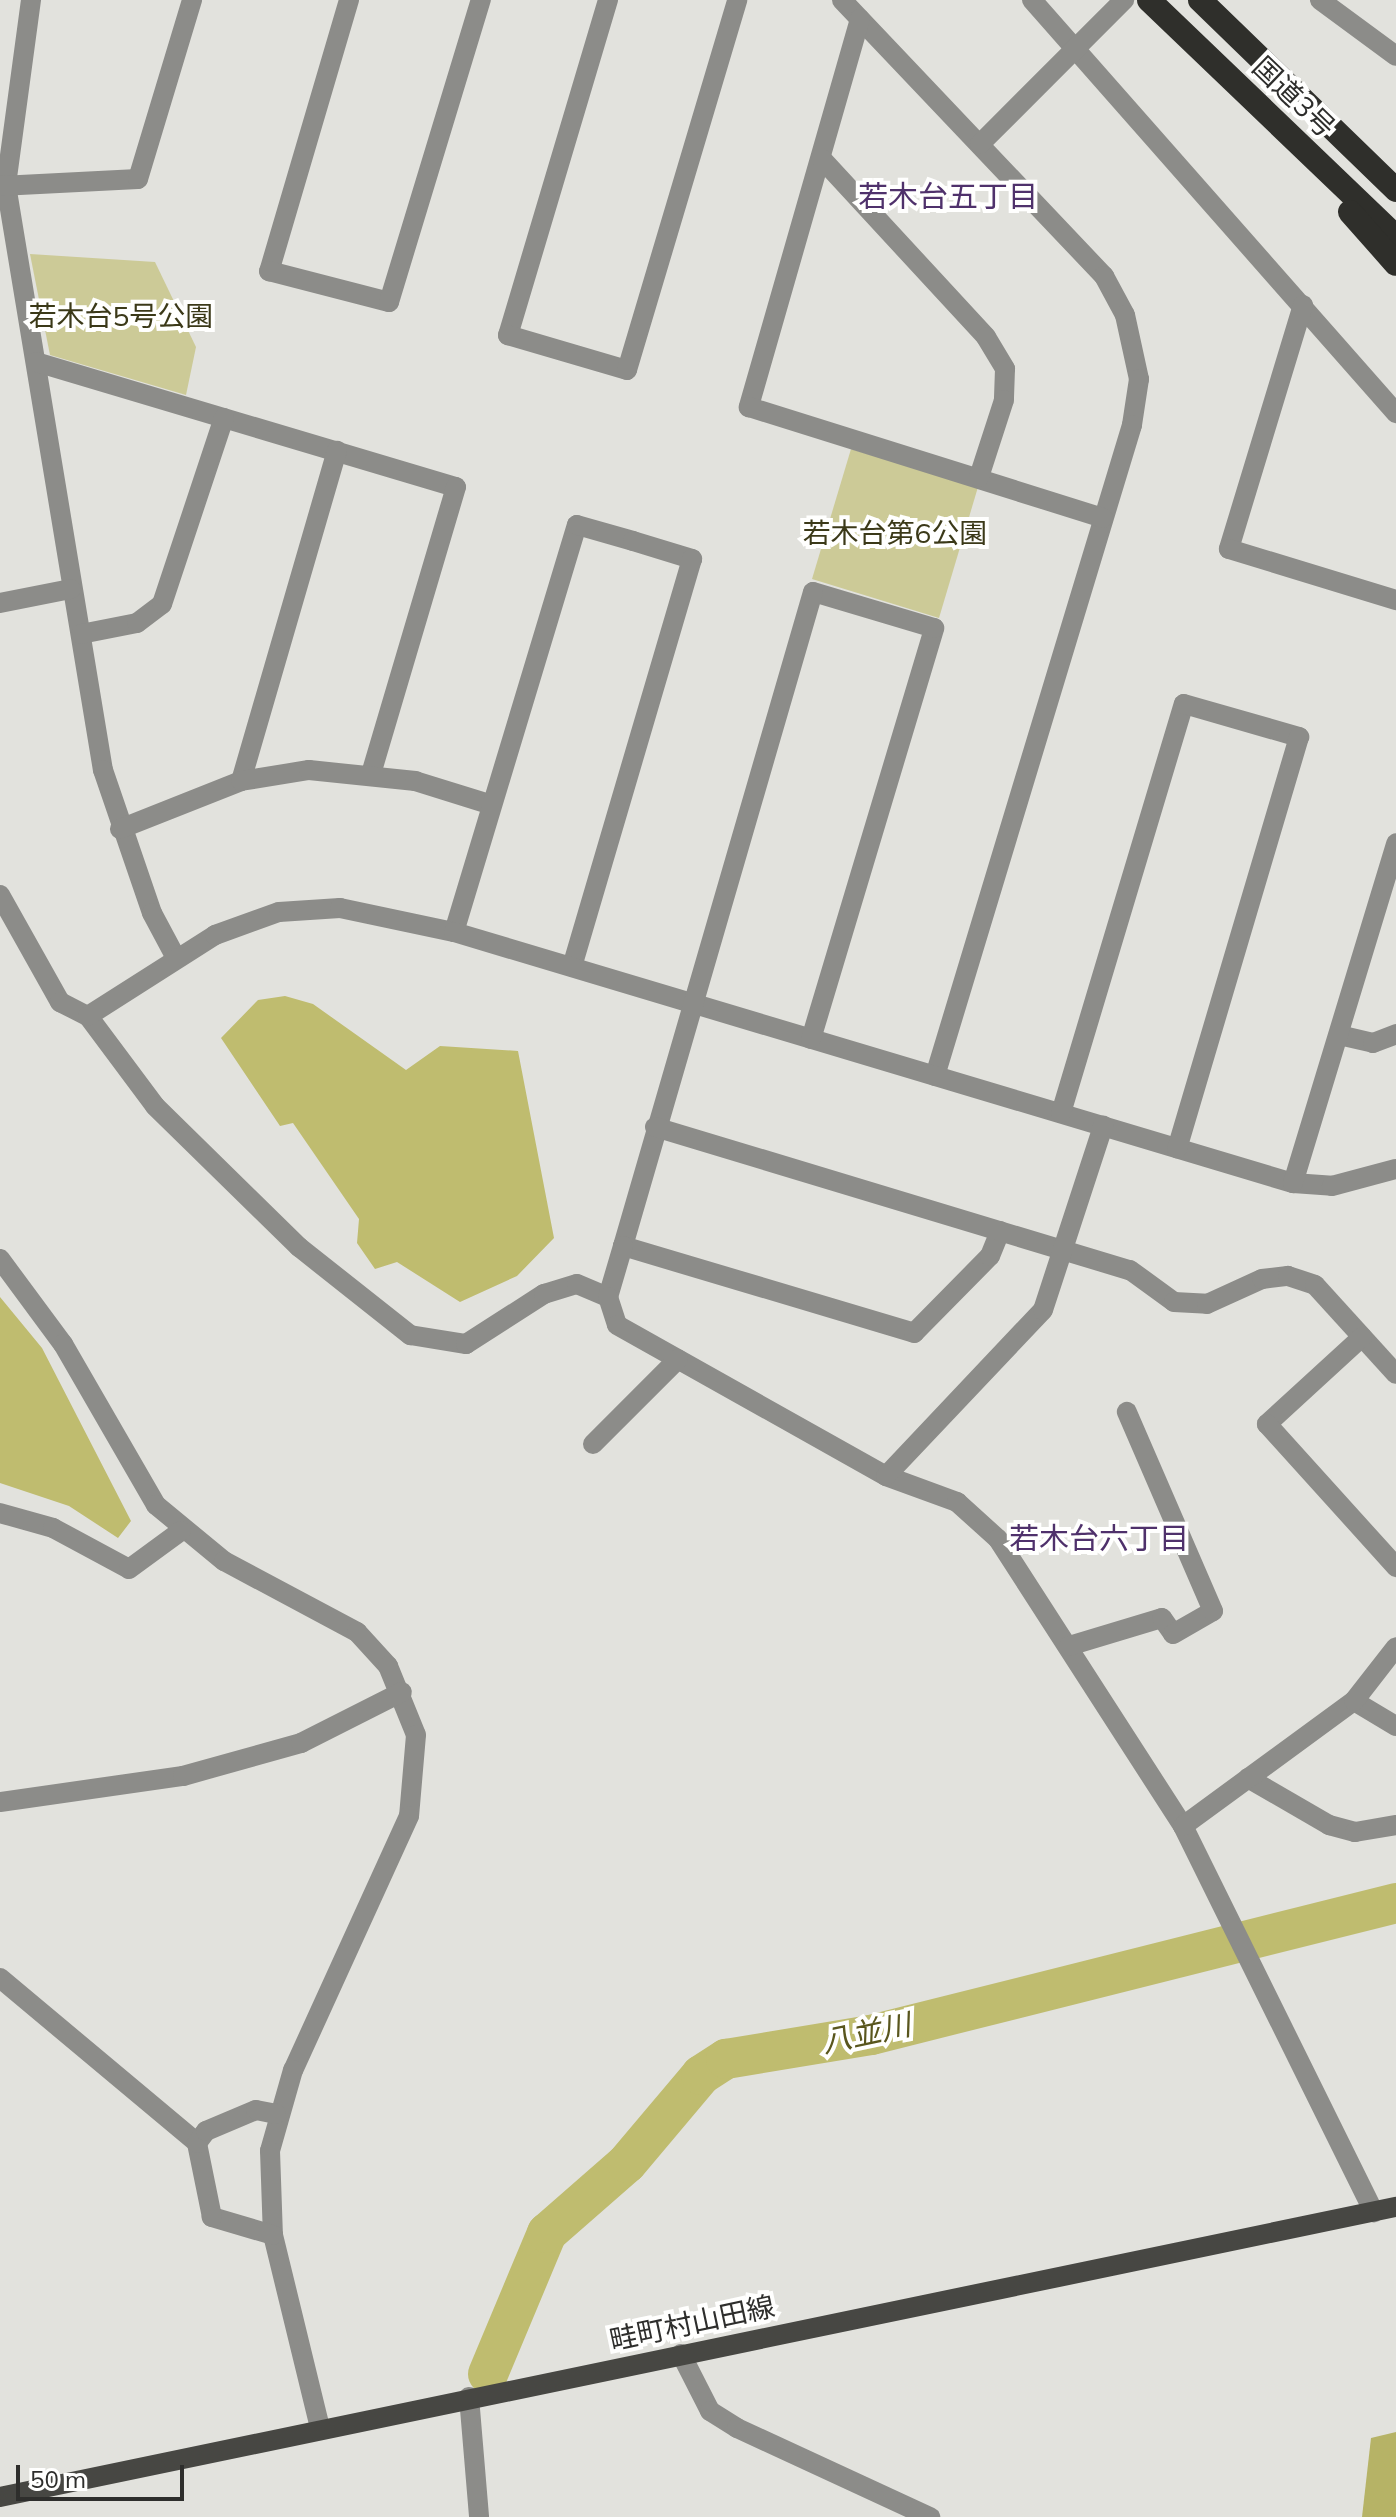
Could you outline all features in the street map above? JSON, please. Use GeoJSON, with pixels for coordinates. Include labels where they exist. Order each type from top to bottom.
{"type":"FeatureCollection","features":[{"type":"Feature","properties":{"kind":"highway","name":"国道3号"},"geometry":{"type":"LineString","coordinates":[[1149,0],[1396,237]]}},
{"type":"Feature","properties":{"kind":"highway","name":"国道3号"},"geometry":{"type":"LineString","coordinates":[[1200,0],[1396,190]]}},
{"type":"Feature","properties":{"kind":"highway"},"geometry":{"type":"LineString","coordinates":[[1257,103],[1396,264]]}},
{"type":"Feature","properties":{"kind":"main road","name":"畦町村山田線"},"geometry":{"type":"LineString","coordinates":[[0,2497],[469,2397],[1396,2207]]}},
{"type":"Feature","properties":{"kind":"street"},"geometry":{"type":"LineString","coordinates":[[31,0],[3,185],[36,362],[71,589],[120,829],[176,958]]}},
{"type":"Feature","properties":{"kind":"street"},"geometry":{"type":"LineString","coordinates":[[3,185],[138,179],[192,0]]}},
{"type":"Feature","properties":{"kind":"street"},"geometry":{"type":"LineString","coordinates":[[349,0],[269,271],[389,302],[481,0]]}},
{"type":"Feature","properties":{"kind":"street"},"geometry":{"type":"LineString","coordinates":[[608,0],[508,335],[627,370],[737,0]]}},
{"type":"Feature","properties":{"kind":"street"},"geometry":{"type":"LineString","coordinates":[[842,0],[1104,276],[1125,315],[1139,379],[1103,518],[935,1076]]}},
{"type":"Feature","properties":{"kind":"street"},"geometry":{"type":"LineString","coordinates":[[1032,0],[1077,45],[1396,413]]}},
{"type":"Feature","properties":{"kind":"street"},"geometry":{"type":"LineString","coordinates":[[980,144],[1124,0]]}},
{"type":"Feature","properties":{"kind":"street"},"geometry":{"type":"LineString","coordinates":[[1320,0],[1396,56]]}},
{"type":"Feature","properties":{"kind":"street"},"geometry":{"type":"LineString","coordinates":[[860,19],[749,407],[1103,518]]}},
{"type":"Feature","properties":{"kind":"street"},"geometry":{"type":"LineString","coordinates":[[821,158],[986,337],[1005,369],[1004,400],[979,477]]}},
{"type":"Feature","properties":{"kind":"street"},"geometry":{"type":"LineString","coordinates":[[1303,305],[1229,549],[1396,600]]}},
{"type":"Feature","properties":{"kind":"street"},"geometry":{"type":"LineString","coordinates":[[36,362],[456,487],[371,774]]}},
{"type":"Feature","properties":{"kind":"street"},"geometry":{"type":"LineString","coordinates":[[81,634],[137,623],[162,604],[224,418]]}},
{"type":"Feature","properties":{"kind":"street"},"geometry":{"type":"LineString","coordinates":[[241,781],[337,451]]}},
{"type":"Feature","properties":{"kind":"street"},"geometry":{"type":"LineString","coordinates":[[454,932],[489,804],[577,525],[692,559],[572,967]]}},
{"type":"Feature","properties":{"kind":"street"},"geometry":{"type":"LineString","coordinates":[[0,603],[71,589]]}},
{"type":"Feature","properties":{"kind":"street"},"geometry":{"type":"LineString","coordinates":[[811,1039],[934,628],[813,592],[690,1004],[608,1297],[617,1325],[886,1476],[957,1502],[982,1521],[1069,1646],[1183,1826],[1374,2212]]}},
{"type":"Feature","properties":{"kind":"street"},"geometry":{"type":"LineString","coordinates":[[1061,1113],[1184,704],[1299,737],[1177,1148]]}},
{"type":"Feature","properties":{"kind":"street"},"geometry":{"type":"LineString","coordinates":[[120,829],[241,781],[309,770],[371,774],[489,804]]}},
{"type":"Feature","properties":{"kind":"street"},"geometry":{"type":"LineString","coordinates":[[1293,1183],[1392,872],[1396,843]]}},
{"type":"Feature","properties":{"kind":"street"},"geometry":{"type":"LineString","coordinates":[[0,895],[60,1002],[88,1016],[155,1106],[299,1247],[410,1335],[466,1344],[544,1294],[577,1284],[608,1297]]}},
{"type":"Feature","properties":{"kind":"street"},"geometry":{"type":"LineString","coordinates":[[88,1016],[176,958],[256,918],[304,909],[378,912],[454,932],[1293,1183],[1332,1186],[1396,1169]]}},
{"type":"Feature","properties":{"kind":"street"},"geometry":{"type":"LineString","coordinates":[[1339,1035],[1373,1043],[1396,1034]]}},
{"type":"Feature","properties":{"kind":"street"},"geometry":{"type":"LineString","coordinates":[[886,1476],[1043,1310],[1066,1251],[1103,1126]]}},
{"type":"Feature","properties":{"kind":"street"},"geometry":{"type":"LineString","coordinates":[[655,1127],[1130,1270],[1174,1302],[1207,1304],[1262,1279],[1288,1276],[1315,1285],[1396,1374]]}},
{"type":"Feature","properties":{"kind":"street"},"geometry":{"type":"LineString","coordinates":[[623,1246],[914,1333],[990,1256],[1000,1231]]}},
{"type":"Feature","properties":{"kind":"street"},"geometry":{"type":"LineString","coordinates":[[0,1259],[63,1344],[156,1505],[181,1531],[357,1632],[402,1692],[419,1763],[409,1816],[276,2114],[268,2192],[273,2235],[320,2428]]}},
{"type":"Feature","properties":{"kind":"street"},"geometry":{"type":"LineString","coordinates":[[1362,1337],[1267,1424],[1396,1567]]}},
{"type":"Feature","properties":{"kind":"street"},"geometry":{"type":"LineString","coordinates":[[593,1444],[678,1359]]}},
{"type":"Feature","properties":{"kind":"street"},"geometry":{"type":"LineString","coordinates":[[1069,1646],[1162,1618],[1173,1634],[1213,1611],[1127,1412]]}},
{"type":"Feature","properties":{"kind":"street"},"geometry":{"type":"LineString","coordinates":[[0,1513],[53,1528],[129,1569],[181,1531]]}},
{"type":"Feature","properties":{"kind":"street"},"geometry":{"type":"LineString","coordinates":[[1183,1826],[1354,1701],[1396,1647]]}},
{"type":"Feature","properties":{"kind":"street"},"geometry":{"type":"LineString","coordinates":[[0,1802],[183,1776],[301,1743],[402,1692]]}},
{"type":"Feature","properties":{"kind":"street"},"geometry":{"type":"LineString","coordinates":[[1354,1701],[1396,1726]]}},
{"type":"Feature","properties":{"kind":"street"},"geometry":{"type":"LineString","coordinates":[[1248,1778],[1329,1825],[1355,1832],[1396,1825]]}},
{"type":"Feature","properties":{"kind":"street"},"geometry":{"type":"LineString","coordinates":[[0,1978],[197,2143],[212,2217],[273,2235]]}},
{"type":"Feature","properties":{"kind":"street"},"geometry":{"type":"LineString","coordinates":[[197,2143],[206,2131],[256,2110],[276,2114]]}},
{"type":"Feature","properties":{"kind":"street"},"geometry":{"type":"LineString","coordinates":[[681,2354],[710,2411],[728,2423],[930,2517]]}},
{"type":"Feature","properties":{"kind":"street"},"geometry":{"type":"LineString","coordinates":[[469,2397],[479,2517]]}},
{"type":"Feature","properties":{"kind":"green space","name":"若木台5号公園"},"geometry":{"type":"Polygon","coordinates":[[[30,254],[155,262],[196,347],[186,395],[50,355],[30,254]]]}},
{"type":"Feature","properties":{"kind":"green space","name":"若木台第6公園"},"geometry":{"type":"Polygon","coordinates":[[[851,449],[978,487],[939,618],[812,579],[851,449]]]}},
{"type":"Feature","properties":{"kind":"shaded area"},"geometry":{"type":"Polygon","coordinates":[[[285,996],[313,1004],[406,1070],[440,1046],[518,1051],[554,1238],[517,1276],[460,1302],[397,1262],[375,1269],[357,1243],[359,1219],[293,1123],[280,1126],[221,1038],[258,1000],[285,996]]]}},
{"type":"Feature","properties":{"kind":"shaded area"},"geometry":{"type":"Polygon","coordinates":[[[0,1297],[42,1348],[131,1521],[118,1538],[69,1506],[0,1483],[0,1297]]]}},
{"type":"Feature","properties":{"kind":"shaded area"},"geometry":{"type":"Polygon","coordinates":[[[1396,2432],[1396,2517],[1362,2517],[1371,2438],[1396,2432]]]}},
{"type":"Feature","properties":{"kind":"waterway","name":"八並川"},"geometry":{"type":"LineString","coordinates":[[488,2374],[547,2233],[627,2163],[701,2075],[726,2059],[871,2035],[1396,1903]]}},
{"type":"Feature","properties":{"kind":"district","name":"若木台五丁目"},"geometry":{"type":"Point","coordinates":[948,196]}},
{"type":"Feature","properties":{"kind":"district","name":"若木台六丁目"},"geometry":{"type":"Point","coordinates":[1099,1538]}}]}
